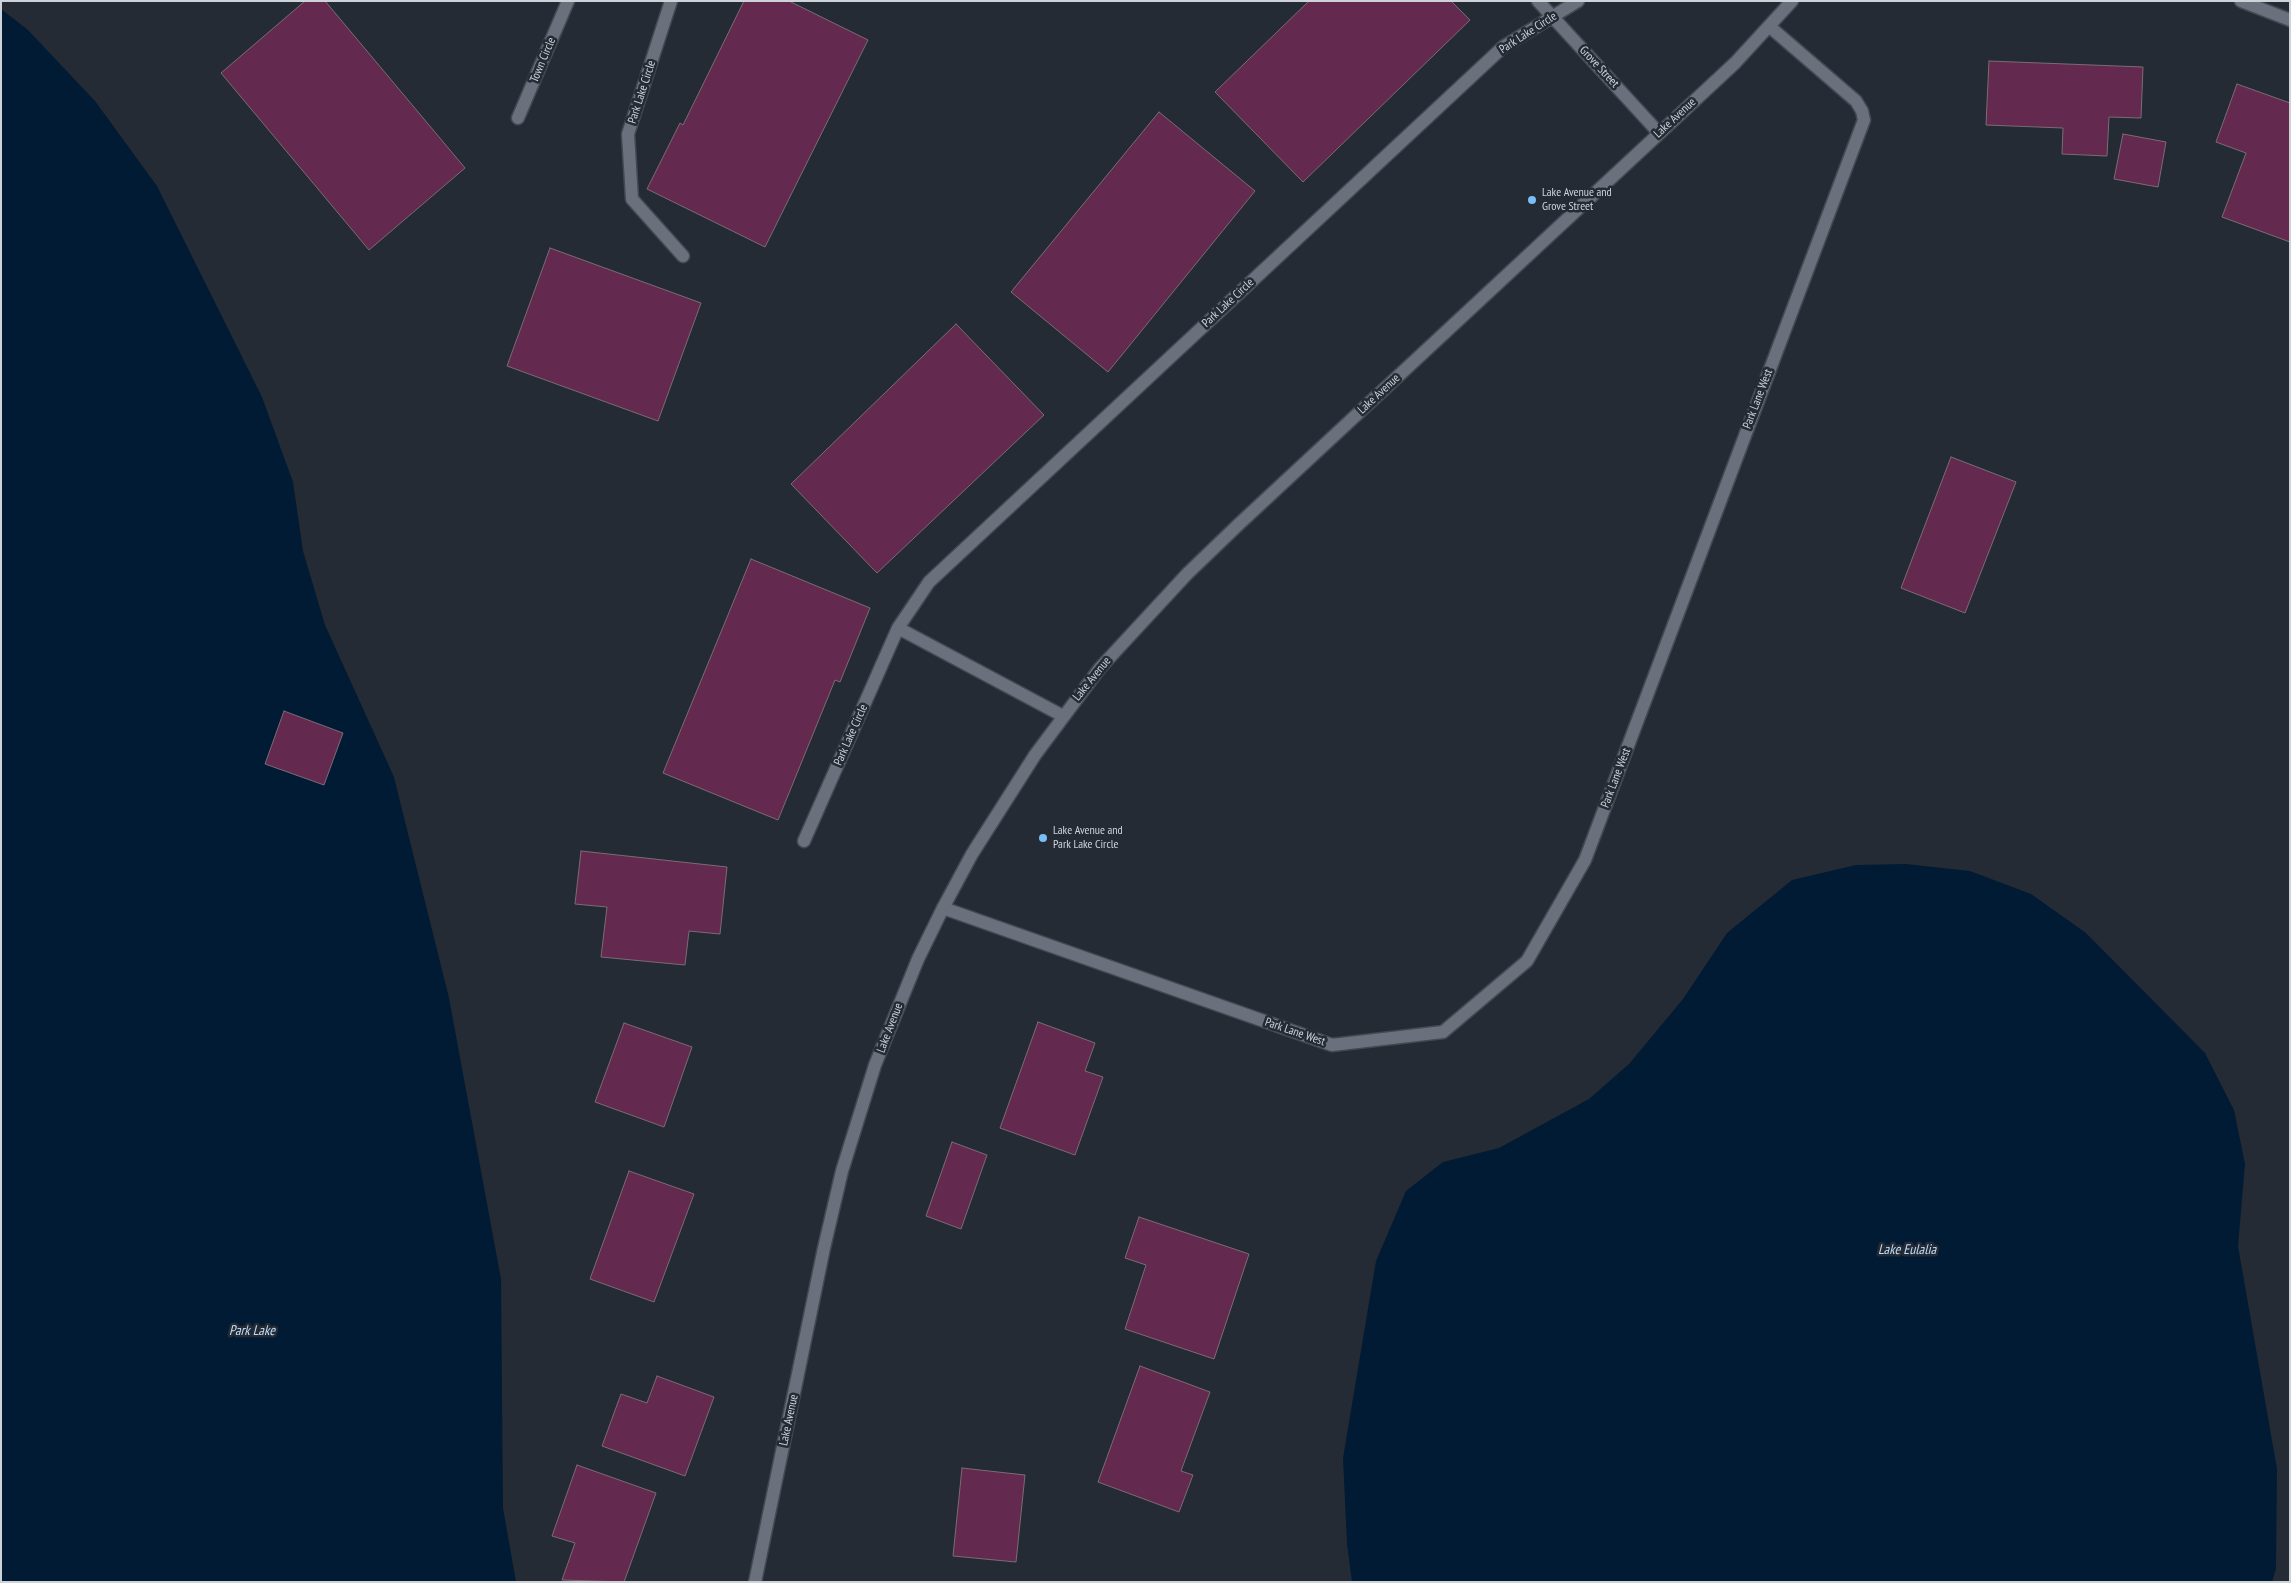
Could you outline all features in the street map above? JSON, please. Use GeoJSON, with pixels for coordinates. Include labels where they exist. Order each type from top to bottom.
{"type":"FeatureCollection","features":[{"type":"Feature","properties":{"kind":"main road","name":"Town Circle"},"geometry":{"type":"LineString","coordinates":[[518,118],[568,1]]}},
{"type":"Feature","properties":{"kind":"main road","name":"Park Lake Circle"},"geometry":{"type":"LineString","coordinates":[[671,1],[628,134],[632,199],[683,256]]}},
{"type":"Feature","properties":{"kind":"main road","name":"Grove Street"},"geometry":{"type":"LineString","coordinates":[[1538,1],[1660,133]]}},
{"type":"Feature","properties":{"kind":"main road","name":"Park Lake Circle"},"geometry":{"type":"LineString","coordinates":[[804,841],[898,628],[928,582],[1503,47],[1578,1]]}},
{"type":"Feature","properties":{"kind":"main road","name":"Lake Avenue"},"geometry":{"type":"LineString","coordinates":[[755,1582],[824,1248],[842,1171],[875,1065],[918,959],[972,854],[1000,808],[1063,716],[1100,668],[1138,626],[1238,525],[1736,63],[1792,1]]}},
{"type":"Feature","properties":{"kind":"main road"},"geometry":{"type":"LineString","coordinates":[[2241,1],[2290,20]]}},
{"type":"Feature","properties":{"kind":"main road","name":"Park Lane West"},"geometry":{"type":"LineString","coordinates":[[943,908],[1332,1045],[1443,1032],[1527,961],[1585,860],[1864,120],[1862,111],[1856,101],[1770,27]]}},
{"type":"Feature","properties":{"kind":"main road"},"geometry":{"type":"LineString","coordinates":[[898,628],[1063,716]]}},
{"type":"Feature","properties":{"kind":"water","name":"Park Lake"},"geometry":{"type":"Polygon","coordinates":[[[1,9],[28,30],[95,101],[157,186],[262,397],[293,482],[303,551],[325,625],[394,777],[449,998],[501,1279],[503,1508],[516,1582],[1,1582],[1,9]]]}},
{"type":"Feature","properties":{"kind":"water","name":"Lake Eulalia"},"geometry":{"type":"Polygon","coordinates":[[[1906,864],[1970,871],[2031,894],[2086,933],[2205,1053],[2234,1110],[2245,1164],[2238,1246],[2277,1469],[2276,1569],[2272,1582],[1352,1582],[1347,1544],[1343,1458],[1376,1261],[1406,1191],[1443,1162],[1499,1148],[1589,1099],[1629,1064],[1683,999],[1727,933],[1792,880],[1856,865],[1906,864]]]}},
{"type":"Feature","properties":{"kind":"building"},"geometry":{"type":"Polygon","coordinates":[[[305,1],[325,1],[465,168],[369,250],[221,73],[305,1]]]}},
{"type":"Feature","properties":{"kind":"building"},"geometry":{"type":"Polygon","coordinates":[[[744,1],[789,1],[868,40],[765,247],[647,189],[680,123],[683,125],[744,1]]]}},
{"type":"Feature","properties":{"kind":"building"},"geometry":{"type":"Polygon","coordinates":[[[1309,1],[1451,1],[1470,20],[1303,182],[1215,92],[1309,1]]]}},
{"type":"Feature","properties":{"kind":"building"},"geometry":{"type":"Polygon","coordinates":[[[1989,61],[2143,67],[2141,118],[2109,117],[2107,156],[2062,154],[2063,128],[1986,125],[1989,61]]]}},
{"type":"Feature","properties":{"kind":"building"},"geometry":{"type":"Polygon","coordinates":[[[2237,84],[2290,103],[2290,242],[2222,217],[2246,153],[2216,142],[2237,84]]]}},
{"type":"Feature","properties":{"kind":"building"},"geometry":{"type":"Polygon","coordinates":[[[1159,112],[1255,191],[1108,372],[1011,292],[1159,112]]]}},
{"type":"Feature","properties":{"kind":"building"},"geometry":{"type":"Polygon","coordinates":[[[2123,134],[2166,142],[2158,187],[2114,179],[2123,134]]]}},
{"type":"Feature","properties":{"kind":"building"},"geometry":{"type":"Polygon","coordinates":[[[550,248],[701,303],[658,421],[507,366],[550,248]]]}},
{"type":"Feature","properties":{"kind":"building"},"geometry":{"type":"Polygon","coordinates":[[[956,324],[1044,415],[877,573],[791,484],[956,324]]]}},
{"type":"Feature","properties":{"kind":"building"},"geometry":{"type":"Polygon","coordinates":[[[1951,457],[2016,482],[1965,613],[1901,588],[1951,457]]]}},
{"type":"Feature","properties":{"kind":"building"},"geometry":{"type":"Polygon","coordinates":[[[751,559],[870,608],[840,682],[835,680],[778,820],[663,773],[751,559]]]}},
{"type":"Feature","properties":{"kind":"building"},"geometry":{"type":"Polygon","coordinates":[[[284,711],[343,733],[324,785],[265,764],[284,711]]]}},
{"type":"Feature","properties":{"kind":"building"},"geometry":{"type":"Polygon","coordinates":[[[581,851],[727,867],[720,934],[689,931],[685,965],[601,957],[607,907],[575,904],[581,851]]]}},
{"type":"Feature","properties":{"kind":"building"},"geometry":{"type":"Polygon","coordinates":[[[1038,1022],[1095,1043],[1085,1071],[1103,1077],[1075,1155],[1000,1128],[1038,1022]]]}},
{"type":"Feature","properties":{"kind":"building"},"geometry":{"type":"Polygon","coordinates":[[[624,1023],[692,1047],[664,1127],[595,1102],[624,1023]]]}},
{"type":"Feature","properties":{"kind":"building"},"geometry":{"type":"Polygon","coordinates":[[[952,1142],[987,1155],[961,1229],[926,1216],[952,1142]]]}},
{"type":"Feature","properties":{"kind":"building"},"geometry":{"type":"Polygon","coordinates":[[[629,1171],[694,1194],[654,1302],[590,1279],[629,1171]]]}},
{"type":"Feature","properties":{"kind":"building"},"geometry":{"type":"Polygon","coordinates":[[[1139,1217],[1249,1254],[1214,1359],[1125,1329],[1146,1265],[1125,1258],[1139,1217]]]}},
{"type":"Feature","properties":{"kind":"building"},"geometry":{"type":"Polygon","coordinates":[[[1140,1366],[1210,1392],[1181,1471],[1193,1475],[1179,1512],[1098,1482],[1140,1366]]]}},
{"type":"Feature","properties":{"kind":"building"},"geometry":{"type":"Polygon","coordinates":[[[657,1376],[714,1397],[685,1476],[602,1446],[621,1394],[647,1403],[657,1376]]]}},
{"type":"Feature","properties":{"kind":"building"},"geometry":{"type":"Polygon","coordinates":[[[577,1465],[656,1493],[624,1582],[562,1580],[575,1543],[552,1536],[577,1465]]]}},
{"type":"Feature","properties":{"kind":"building"},"geometry":{"type":"Polygon","coordinates":[[[962,1468],[1025,1475],[1016,1562],[953,1556],[962,1468]]]}},
{"type":"Feature","properties":{"kind":"place","name":"Lake Avenue and Grove Street"},"geometry":{"type":"Point","coordinates":[1532,200]}},
{"type":"Feature","properties":{"kind":"place","name":"Lake Avenue and Park Lake Circle"},"geometry":{"type":"Point","coordinates":[1043,838]}}]}
